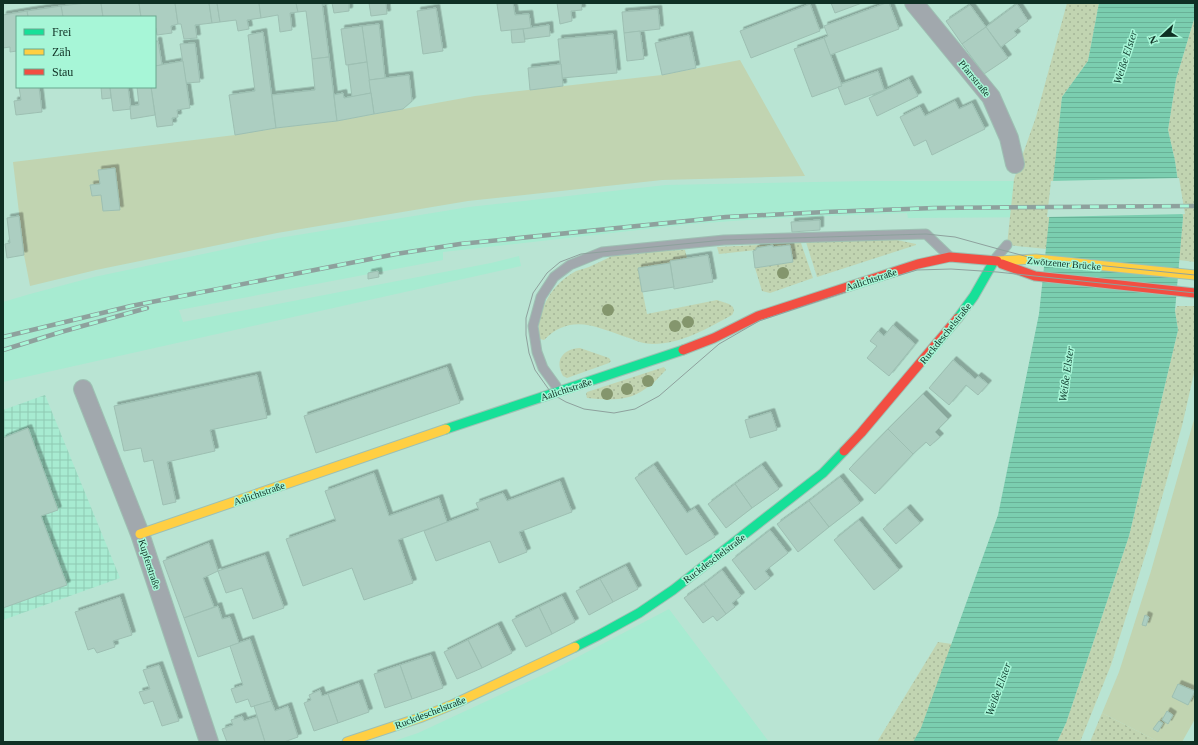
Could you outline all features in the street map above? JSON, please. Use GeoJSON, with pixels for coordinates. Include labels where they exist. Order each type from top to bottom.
{"type":"FeatureCollection","features":[{"type":"Feature","properties":{"kind":"street","name":"Pfarrstraße"},"geometry":{"type":"LineString","coordinates":[[914,3],[990,97],[1010,138],[1015,164]]}},
{"type":"Feature","properties":{"kind":"street","name":"Aalichtstraße"},"geometry":{"type":"LineString","coordinates":[[140,534],[549,394],[664,357],[714,338],[758,316],[918,264],[950,257],[994,261]]}},
{"type":"Feature","properties":{"kind":"street","name":"Zwötzener Brücke"},"geometry":{"type":"LineString","coordinates":[[994,261],[1036,259],[1195,276]]}},
{"type":"Feature","properties":{"kind":"street","name":"Zwötzener Brücke"},"geometry":{"type":"LineString","coordinates":[[994,261],[1035,276],[1195,293]]}},
{"type":"Feature","properties":{"kind":"street","name":"Ruckdeschelstraße"},"geometry":{"type":"LineString","coordinates":[[348,742],[422,716],[500,683],[610,629],[639,612],[679,585],[823,473],[861,433],[953,325],[974,296],[994,261]]}},
{"type":"Feature","properties":{"kind":"street","name":"Kupferstraße"},"geometry":{"type":"LineString","coordinates":[[83,389],[140,534],[209,742]]}},
{"type":"Feature","properties":{"kind":"lane"},"geometry":{"type":"LineString","coordinates":[[556,386],[543,368],[536,352],[533,326],[541,297],[554,278],[570,265],[602,252],[724,240],[926,234],[950,257]]}},
{"type":"Feature","properties":{"kind":"lane"},"geometry":{"type":"LineString","coordinates":[[994,261],[1007,245]]}},
{"type":"Feature","properties":{"kind":"shaded area"},"geometry":{"type":"Polygon","coordinates":[[[1067,3],[1099,3],[1088,61],[1062,97],[1047,249],[1007,245],[1014,179],[1036,117],[1067,3]]]}},
{"type":"Feature","properties":{"kind":"shaded area"},"geometry":{"type":"Polygon","coordinates":[[[1195,16],[1195,262],[1179,260],[1183,217],[1175,161],[1168,130],[1176,79],[1195,16]]]}},
{"type":"Feature","properties":{"kind":"shaded area"},"geometry":{"type":"Polygon","coordinates":[[[740,60],[805,176],[662,180],[468,201],[277,233],[96,270],[30,286],[24,255],[13,162],[337,121],[475,96],[662,75],[740,60]]]}},
{"type":"Feature","properties":{"kind":"shaded area"},"geometry":{"type":"Polygon","coordinates":[[[869,181],[1044,181],[1044,217],[908,218],[907,213],[776,218],[691,224],[443,252],[443,260],[179,310],[183,322],[491,263],[519,256],[521,266],[3,382],[3,302],[94,277],[279,238],[469,207],[666,185],[869,181]]]}},
{"type":"Feature","properties":{"kind":"shaded area"},"geometry":{"type":"Polygon","coordinates":[[[879,239],[897,240],[916,245],[817,277],[806,242],[879,239]]]}},
{"type":"Feature","properties":{"kind":"shaded area"},"geometry":{"type":"Polygon","coordinates":[[[801,243],[813,278],[770,293],[762,291],[755,268],[793,262],[790,245],[773,247],[772,245],[756,248],[756,250],[719,254],[717,247],[801,243]]]}},
{"type":"Feature","properties":{"kind":"shaded area"},"geometry":{"type":"Polygon","coordinates":[[[685,250],[687,258],[670,261],[670,263],[638,268],[647,314],[717,300],[733,307],[734,311],[732,315],[694,334],[663,343],[644,343],[606,330],[575,324],[565,326],[554,331],[544,340],[540,339],[538,331],[539,322],[546,301],[557,286],[571,274],[618,254],[685,250]]]}},
{"type":"Feature","properties":{"kind":"shaded area"},"geometry":{"type":"Polygon","coordinates":[[[1177,306],[1195,306],[1195,369],[1182,426],[1150,540],[1111,665],[1080,742],[1057,742],[1066,723],[1129,536],[1178,330],[1175,311],[1177,306]]]}},
{"type":"Feature","properties":{"kind":"shaded area"},"geometry":{"type":"Polygon","coordinates":[[[580,348],[609,358],[611,361],[567,378],[563,376],[559,365],[562,356],[569,351],[580,348]]]}},
{"type":"Feature","properties":{"kind":"shaded area"},"geometry":{"type":"Polygon","coordinates":[[[664,367],[666,370],[654,382],[632,396],[617,399],[587,398],[587,392],[664,367]]]}},
{"type":"Feature","properties":{"kind":"shaded area"},"geometry":{"type":"Polygon","coordinates":[[[45,395],[120,578],[3,620],[3,410],[45,395]]]}},
{"type":"Feature","properties":{"kind":"shaded area"},"geometry":{"type":"Polygon","coordinates":[[[1195,416],[1195,719],[1182,742],[1159,742],[1102,713],[1119,672],[1151,571],[1195,416]]]}},
{"type":"Feature","properties":{"kind":"shaded area"},"geometry":{"type":"Polygon","coordinates":[[[669,609],[769,742],[391,742],[418,733],[549,672],[669,609]]]}},
{"type":"Feature","properties":{"kind":"shaded area"},"geometry":{"type":"Polygon","coordinates":[[[938,642],[952,644],[921,729],[913,742],[877,742],[938,642]]]}},
{"type":"Feature","properties":{"kind":"shaded area"},"geometry":{"type":"Polygon","coordinates":[[[1102,713],[1159,742],[1090,742],[1102,713]]]}},
{"type":"Feature","properties":{"kind":"water","name":"Weiße Elster"},"geometry":{"type":"Polygon","coordinates":[[[1099,3],[1195,3],[1195,16],[1176,79],[1168,130],[1175,161],[1183,217],[1175,311],[1178,330],[1129,536],[1066,723],[1057,742],[913,742],[921,728],[998,515],[1039,314],[1062,97],[1088,61],[1099,3]]]}},
{"type":"Feature","properties":{"kind":"pier"},"geometry":{"type":"Polygon","coordinates":[[[1179,178],[1185,214],[1047,217],[1051,181],[1179,178]]]}},
{"type":"Feature","properties":{"kind":"building"},"geometry":{"type":"Polygon","coordinates":[[[101,3],[103,16],[63,16],[61,6],[101,3]]]}},
{"type":"Feature","properties":{"kind":"building"},"geometry":{"type":"Polygon","coordinates":[[[101,3],[139,3],[141,16],[103,16],[101,3]]]}},
{"type":"Feature","properties":{"kind":"building"},"geometry":{"type":"Polygon","coordinates":[[[139,3],[175,3],[178,24],[171,26],[172,33],[157,35],[156,16],[141,16],[139,3]]]}},
{"type":"Feature","properties":{"kind":"building"},"geometry":{"type":"Polygon","coordinates":[[[175,3],[209,3],[212,23],[195,25],[197,38],[184,39],[181,24],[178,24],[175,3]]]}},
{"type":"Feature","properties":{"kind":"building"},"geometry":{"type":"Polygon","coordinates":[[[209,3],[217,3],[220,22],[212,23],[209,3]]]}},
{"type":"Feature","properties":{"kind":"building"},"geometry":{"type":"Polygon","coordinates":[[[217,3],[259,3],[261,18],[247,20],[249,29],[238,31],[236,20],[220,22],[217,3]]]}},
{"type":"Feature","properties":{"kind":"building"},"geometry":{"type":"Polygon","coordinates":[[[259,3],[296,3],[298,12],[290,13],[292,30],[280,32],[278,15],[261,18],[259,3]]]}},
{"type":"Feature","properties":{"kind":"building"},"geometry":{"type":"Polygon","coordinates":[[[296,3],[322,3],[329,57],[312,59],[306,11],[298,12],[296,3]]]}},
{"type":"Feature","properties":{"kind":"building"},"geometry":{"type":"Polygon","coordinates":[[[332,3],[352,3],[349,4],[349,11],[334,13],[332,3]]]}},
{"type":"Feature","properties":{"kind":"building"},"geometry":{"type":"Polygon","coordinates":[[[369,3],[386,3],[387,14],[371,16],[369,3]]]}},
{"type":"Feature","properties":{"kind":"building"},"geometry":{"type":"Polygon","coordinates":[[[513,3],[515,15],[529,14],[531,28],[501,31],[497,4],[513,3]]]}},
{"type":"Feature","properties":{"kind":"building"},"geometry":{"type":"Polygon","coordinates":[[[557,3],[581,3],[582,10],[571,11],[572,21],[560,24],[557,3]]]}},
{"type":"Feature","properties":{"kind":"building"},"geometry":{"type":"Polygon","coordinates":[[[831,3],[862,3],[835,13],[831,3]]]}},
{"type":"Feature","properties":{"kind":"building"},"geometry":{"type":"Polygon","coordinates":[[[889,3],[899,29],[830,55],[824,38],[828,36],[824,26],[889,3]]]}},
{"type":"Feature","properties":{"kind":"building"},"geometry":{"type":"Polygon","coordinates":[[[810,4],[820,31],[751,58],[740,31],[810,4]]]}},
{"type":"Feature","properties":{"kind":"building"},"geometry":{"type":"Polygon","coordinates":[[[1017,4],[1028,21],[1014,31],[1017,35],[1001,47],[986,27],[1017,4]]]}},
{"type":"Feature","properties":{"kind":"building"},"geometry":{"type":"Polygon","coordinates":[[[970,5],[986,27],[962,44],[946,21],[970,5]]]}},
{"type":"Feature","properties":{"kind":"building"},"geometry":{"type":"Polygon","coordinates":[[[61,6],[63,16],[28,16],[27,11],[61,6]]]}},
{"type":"Feature","properties":{"kind":"building"},"geometry":{"type":"Polygon","coordinates":[[[436,8],[443,51],[423,54],[417,11],[436,8]]]}},
{"type":"Feature","properties":{"kind":"building"},"geometry":{"type":"Polygon","coordinates":[[[658,9],[660,29],[624,33],[622,12],[658,9]]]}},
{"type":"Feature","properties":{"kind":"building"},"geometry":{"type":"Polygon","coordinates":[[[27,11],[28,16],[16,16],[16,51],[10,52],[10,47],[3,48],[3,15],[27,11]]]}},
{"type":"Feature","properties":{"kind":"building"},"geometry":{"type":"Polygon","coordinates":[[[379,24],[385,78],[369,80],[362,26],[379,24]]]}},
{"type":"Feature","properties":{"kind":"building"},"geometry":{"type":"Polygon","coordinates":[[[549,25],[550,36],[525,39],[523,29],[549,25]]]}},
{"type":"Feature","properties":{"kind":"building"},"geometry":{"type":"Polygon","coordinates":[[[362,26],[367,62],[346,65],[341,29],[362,26]]]}},
{"type":"Feature","properties":{"kind":"building"},"geometry":{"type":"Polygon","coordinates":[[[986,27],[1008,58],[984,74],[962,44],[986,27]]]}},
{"type":"Feature","properties":{"kind":"building"},"geometry":{"type":"Polygon","coordinates":[[[523,29],[525,42],[512,43],[511,30],[523,29]]]}},
{"type":"Feature","properties":{"kind":"building"},"geometry":{"type":"Polygon","coordinates":[[[640,31],[644,59],[627,61],[624,33],[640,31]]]}},
{"type":"Feature","properties":{"kind":"building"},"geometry":{"type":"Polygon","coordinates":[[[263,32],[276,128],[235,135],[229,95],[255,91],[248,35],[263,32]]]}},
{"type":"Feature","properties":{"kind":"building"},"geometry":{"type":"Polygon","coordinates":[[[613,34],[617,73],[562,78],[558,39],[613,34]]]}},
{"type":"Feature","properties":{"kind":"building"},"geometry":{"type":"Polygon","coordinates":[[[689,35],[696,68],[662,75],[655,43],[689,35]]]}},
{"type":"Feature","properties":{"kind":"building"},"geometry":{"type":"Polygon","coordinates":[[[824,38],[842,86],[812,97],[794,49],[824,38]]]}},
{"type":"Feature","properties":{"kind":"building"},"geometry":{"type":"Polygon","coordinates":[[[156,41],[158,41],[162,65],[156,66],[156,41]]]}},
{"type":"Feature","properties":{"kind":"building"},"geometry":{"type":"Polygon","coordinates":[[[195,43],[200,82],[186,83],[180,44],[195,43]]]}},
{"type":"Feature","properties":{"kind":"building"},"geometry":{"type":"Polygon","coordinates":[[[329,57],[337,121],[276,128],[272,95],[315,90],[312,59],[329,57]]]}},
{"type":"Feature","properties":{"kind":"building"},"geometry":{"type":"Polygon","coordinates":[[[183,61],[190,108],[177,110],[178,117],[172,118],[173,125],[157,127],[151,88],[156,88],[156,66],[183,61]]]}},
{"type":"Feature","properties":{"kind":"building"},"geometry":{"type":"Polygon","coordinates":[[[367,62],[371,93],[352,97],[348,65],[367,62]]]}},
{"type":"Feature","properties":{"kind":"building"},"geometry":{"type":"Polygon","coordinates":[[[561,64],[563,86],[530,90],[528,68],[561,64]]]}},
{"type":"Feature","properties":{"kind":"building"},"geometry":{"type":"Polygon","coordinates":[[[878,71],[884,90],[845,105],[838,87],[842,86],[841,84],[878,71]]]}},
{"type":"Feature","properties":{"kind":"building"},"geometry":{"type":"Polygon","coordinates":[[[409,75],[412,101],[403,109],[374,114],[369,80],[409,75]]]}},
{"type":"Feature","properties":{"kind":"building"},"geometry":{"type":"Polygon","coordinates":[[[909,79],[918,96],[877,116],[869,98],[909,79]]]}},
{"type":"Feature","properties":{"kind":"building"},"geometry":{"type":"Polygon","coordinates":[[[19,88],[39,88],[42,112],[16,115],[14,101],[21,100],[19,88]]]}},
{"type":"Feature","properties":{"kind":"building"},"geometry":{"type":"Polygon","coordinates":[[[101,88],[110,88],[111,98],[102,99],[101,88]]]}},
{"type":"Feature","properties":{"kind":"building"},"geometry":{"type":"Polygon","coordinates":[[[110,88],[128,88],[131,109],[113,111],[110,88]]]}},
{"type":"Feature","properties":{"kind":"building"},"geometry":{"type":"Polygon","coordinates":[[[137,88],[151,88],[155,115],[131,119],[130,106],[139,105],[137,88]]]}},
{"type":"Feature","properties":{"kind":"building"},"geometry":{"type":"Polygon","coordinates":[[[343,93],[344,98],[371,93],[374,114],[337,121],[334,95],[343,93]]]}},
{"type":"Feature","properties":{"kind":"building"},"geometry":{"type":"Polygon","coordinates":[[[955,101],[959,109],[972,103],[985,129],[932,155],[926,140],[914,146],[900,117],[920,107],[925,116],[955,101]]]}},
{"type":"Feature","properties":{"kind":"building"},"geometry":{"type":"Polygon","coordinates":[[[115,168],[120,210],[103,211],[101,195],[92,196],[90,185],[100,184],[98,170],[115,168]]]}},
{"type":"Feature","properties":{"kind":"building"},"geometry":{"type":"Polygon","coordinates":[[[19,216],[24,255],[7,258],[5,244],[10,243],[7,218],[19,216]]]}},
{"type":"Feature","properties":{"kind":"building"},"geometry":{"type":"Polygon","coordinates":[[[820,220],[820,230],[792,232],[791,222],[820,220]]]}},
{"type":"Feature","properties":{"kind":"building"},"geometry":{"type":"Polygon","coordinates":[[[773,245],[773,247],[790,245],[793,262],[755,268],[753,251],[756,250],[756,248],[773,245]]]}},
{"type":"Feature","properties":{"kind":"building"},"geometry":{"type":"Polygon","coordinates":[[[708,255],[713,282],[674,289],[670,261],[708,255]]]}},
{"type":"Feature","properties":{"kind":"building"},"geometry":{"type":"Polygon","coordinates":[[[670,263],[674,287],[642,292],[638,268],[670,263]]]}},
{"type":"Feature","properties":{"kind":"building"},"geometry":{"type":"Polygon","coordinates":[[[378,271],[379,277],[368,279],[368,273],[378,271]]]}},
{"type":"Feature","properties":{"kind":"building"},"geometry":{"type":"Polygon","coordinates":[[[893,325],[915,344],[889,376],[867,358],[877,346],[870,341],[878,331],[884,336],[893,325]]]}},
{"type":"Feature","properties":{"kind":"building"},"geometry":{"type":"Polygon","coordinates":[[[953,360],[975,379],[978,376],[988,384],[978,395],[966,385],[949,405],[929,388],[953,360]]]}},
{"type":"Feature","properties":{"kind":"building"},"geometry":{"type":"Polygon","coordinates":[[[447,367],[460,403],[316,453],[304,416],[447,367]]]}},
{"type":"Feature","properties":{"kind":"building"},"geometry":{"type":"Polygon","coordinates":[[[257,375],[267,418],[210,430],[215,451],[167,462],[176,502],[163,505],[153,460],[144,462],[141,448],[124,451],[114,406],[257,375]]]}},
{"type":"Feature","properties":{"kind":"building"},"geometry":{"type":"Polygon","coordinates":[[[923,394],[948,419],[935,432],[940,437],[930,446],[926,442],[913,454],[888,429],[923,394]]]}},
{"type":"Feature","properties":{"kind":"building"},"geometry":{"type":"Polygon","coordinates":[[[771,412],[777,430],[750,438],[745,420],[771,412]]]}},
{"type":"Feature","properties":{"kind":"building"},"geometry":{"type":"Polygon","coordinates":[[[28,428],[58,510],[41,516],[67,585],[3,608],[3,438],[28,428]]]}},
{"type":"Feature","properties":{"kind":"building"},"geometry":{"type":"Polygon","coordinates":[[[888,429],[913,454],[875,494],[849,469],[888,429]]]}},
{"type":"Feature","properties":{"kind":"building"},"geometry":{"type":"Polygon","coordinates":[[[654,465],[687,513],[695,508],[715,537],[686,555],[635,478],[654,465]]]}},
{"type":"Feature","properties":{"kind":"building"},"geometry":{"type":"Polygon","coordinates":[[[762,465],[779,489],[752,508],[735,484],[762,465]]]}},
{"type":"Feature","properties":{"kind":"building"},"geometry":{"type":"Polygon","coordinates":[[[374,473],[389,516],[439,498],[447,522],[398,540],[413,583],[364,600],[352,568],[303,586],[286,539],[336,521],[325,491],[374,473]]]}},
{"type":"Feature","properties":{"kind":"building"},"geometry":{"type":"Polygon","coordinates":[[[840,477],[860,503],[829,527],[809,501],[840,477]]]}},
{"type":"Feature","properties":{"kind":"building"},"geometry":{"type":"Polygon","coordinates":[[[560,481],[572,512],[519,532],[527,552],[499,563],[490,541],[436,561],[424,531],[479,510],[476,503],[503,493],[507,501],[560,481]]]}},
{"type":"Feature","properties":{"kind":"building"},"geometry":{"type":"Polygon","coordinates":[[[735,484],[752,508],[726,528],[708,504],[735,484]]]}},
{"type":"Feature","properties":{"kind":"building"},"geometry":{"type":"Polygon","coordinates":[[[809,501],[829,527],[798,552],[777,524],[809,501]]]}},
{"type":"Feature","properties":{"kind":"building"},"geometry":{"type":"Polygon","coordinates":[[[907,508],[920,523],[896,544],[883,529],[907,508]]]}},
{"type":"Feature","properties":{"kind":"building"},"geometry":{"type":"Polygon","coordinates":[[[859,520],[899,570],[874,590],[834,540],[859,520]]]}},
{"type":"Feature","properties":{"kind":"building"},"geometry":{"type":"Polygon","coordinates":[[[770,530],[788,553],[765,571],[770,578],[755,590],[732,560],[770,530]]]}},
{"type":"Feature","properties":{"kind":"building"},"geometry":{"type":"Polygon","coordinates":[[[209,543],[218,571],[203,578],[214,607],[184,618],[163,561],[209,543]]]}},
{"type":"Feature","properties":{"kind":"building"},"geometry":{"type":"Polygon","coordinates":[[[265,555],[284,608],[253,619],[242,588],[226,593],[218,571],[265,555]]]}},
{"type":"Feature","properties":{"kind":"building"},"geometry":{"type":"Polygon","coordinates":[[[626,566],[638,589],[613,602],[600,579],[626,566]]]}},
{"type":"Feature","properties":{"kind":"building"},"geometry":{"type":"Polygon","coordinates":[[[722,570],[741,596],[732,603],[735,607],[726,614],[704,584],[722,570]]]}},
{"type":"Feature","properties":{"kind":"building"},"geometry":{"type":"Polygon","coordinates":[[[600,579],[613,602],[589,615],[576,591],[600,579]]]}},
{"type":"Feature","properties":{"kind":"building"},"geometry":{"type":"Polygon","coordinates":[[[704,584],[726,614],[717,621],[713,616],[703,623],[684,598],[704,584]]]}},
{"type":"Feature","properties":{"kind":"building"},"geometry":{"type":"Polygon","coordinates":[[[562,596],[575,622],[552,634],[539,607],[562,596]]]}},
{"type":"Feature","properties":{"kind":"building"},"geometry":{"type":"Polygon","coordinates":[[[120,597],[132,635],[113,641],[115,647],[97,653],[94,648],[88,650],[75,612],[120,597]]]}},
{"type":"Feature","properties":{"kind":"building"},"geometry":{"type":"Polygon","coordinates":[[[218,606],[222,619],[230,617],[239,643],[198,657],[184,618],[218,606]]]}},
{"type":"Feature","properties":{"kind":"building"},"geometry":{"type":"Polygon","coordinates":[[[539,607],[552,634],[526,647],[512,620],[539,607]]]}},
{"type":"Feature","properties":{"kind":"building"},"geometry":{"type":"Polygon","coordinates":[[[1145,615],[1149,617],[1146,626],[1142,625],[1145,615]]]}},
{"type":"Feature","properties":{"kind":"building"},"geometry":{"type":"Polygon","coordinates":[[[498,625],[512,653],[482,668],[468,640],[498,625]]]}},
{"type":"Feature","properties":{"kind":"building"},"geometry":{"type":"Polygon","coordinates":[[[250,639],[271,701],[251,707],[248,699],[236,703],[231,689],[243,685],[230,646],[250,639]]]}},
{"type":"Feature","properties":{"kind":"building"},"geometry":{"type":"Polygon","coordinates":[[[468,640],[482,668],[457,679],[444,652],[468,640]]]}},
{"type":"Feature","properties":{"kind":"building"},"geometry":{"type":"Polygon","coordinates":[[[431,655],[443,688],[412,699],[400,665],[431,655]]]}},
{"type":"Feature","properties":{"kind":"building"},"geometry":{"type":"Polygon","coordinates":[[[159,665],[179,721],[162,726],[153,701],[144,704],[139,692],[150,689],[143,670],[159,665]]]}},
{"type":"Feature","properties":{"kind":"building"},"geometry":{"type":"Polygon","coordinates":[[[400,665],[412,699],[385,708],[374,674],[400,665]]]}},
{"type":"Feature","properties":{"kind":"building"},"geometry":{"type":"Polygon","coordinates":[[[359,683],[369,712],[338,723],[328,694],[359,683]]]}},
{"type":"Feature","properties":{"kind":"building"},"geometry":{"type":"Polygon","coordinates":[[[1178,684],[1195,691],[1188,705],[1172,697],[1178,684]]]}},
{"type":"Feature","properties":{"kind":"building"},"geometry":{"type":"Polygon","coordinates":[[[320,690],[322,696],[328,694],[338,723],[314,731],[304,703],[311,700],[309,695],[320,690]]]}},
{"type":"Feature","properties":{"kind":"building"},"geometry":{"type":"Polygon","coordinates":[[[271,701],[275,711],[288,706],[298,737],[284,742],[265,742],[254,706],[271,701]]]}},
{"type":"Feature","properties":{"kind":"building"},"geometry":{"type":"Polygon","coordinates":[[[1167,711],[1173,715],[1168,724],[1162,720],[1167,711]]]}},
{"type":"Feature","properties":{"kind":"building"},"geometry":{"type":"Polygon","coordinates":[[[242,716],[244,721],[257,717],[265,742],[227,742],[222,729],[233,725],[231,720],[242,716]]]}},
{"type":"Feature","properties":{"kind":"building"},"geometry":{"type":"Polygon","coordinates":[[[1159,721],[1163,723],[1158,732],[1153,729],[1159,721]]]}},
{"type":"Feature","properties":{"kind":"tram line"},"geometry":{"type":"LineString","coordinates":[[1195,275],[1036,259],[955,237],[926,234],[724,240],[581,254],[560,262],[547,273],[533,293],[526,318],[526,335],[529,353],[535,370],[552,394],[566,402],[584,409],[614,413],[635,409],[659,396],[719,344],[759,321],[857,288],[917,270],[951,269],[997,272],[1195,293]]}},
{"type":"Feature","properties":{"kind":"railway"},"geometry":{"type":"LineString","coordinates":[[3,337],[131,306],[396,254],[460,244],[726,217],[934,208],[1195,206]]}},
{"type":"Feature","properties":{"kind":"railway"},"geometry":{"type":"LineString","coordinates":[[3,350],[147,308]]}},
{"type":"Feature","properties":{"kind":"traffic: fast"},"geometry":{"type":"LineString","coordinates":[[958,318],[974,296],[994,261]]}},
{"type":"Feature","properties":{"kind":"traffic: fast"},"geometry":{"type":"LineString","coordinates":[[446,429],[683,350]]}},
{"type":"Feature","properties":{"kind":"traffic: fast"},"geometry":{"type":"LineString","coordinates":[[575,647],[639,613],[673,590],[823,473],[844,451]]}},
{"type":"Feature","properties":{"kind":"traffic: slow"},"geometry":{"type":"LineString","coordinates":[[997,261],[1036,259],[1195,275]]}},
{"type":"Feature","properties":{"kind":"traffic: slow"},"geometry":{"type":"LineString","coordinates":[[140,534],[446,429]]}},
{"type":"Feature","properties":{"kind":"traffic: slow"},"geometry":{"type":"LineString","coordinates":[[347,742],[422,717],[454,704],[575,647]]}},
{"type":"Feature","properties":{"kind":"traffic: jam"},"geometry":{"type":"LineString","coordinates":[[683,350],[714,338],[758,316],[918,264],[950,257],[997,261]]}},
{"type":"Feature","properties":{"kind":"traffic: jam"},"geometry":{"type":"LineString","coordinates":[[1002,264],[1035,276],[1195,293]]}},
{"type":"Feature","properties":{"kind":"traffic: jam"},"geometry":{"type":"LineString","coordinates":[[844,451],[958,318]]}}]}
